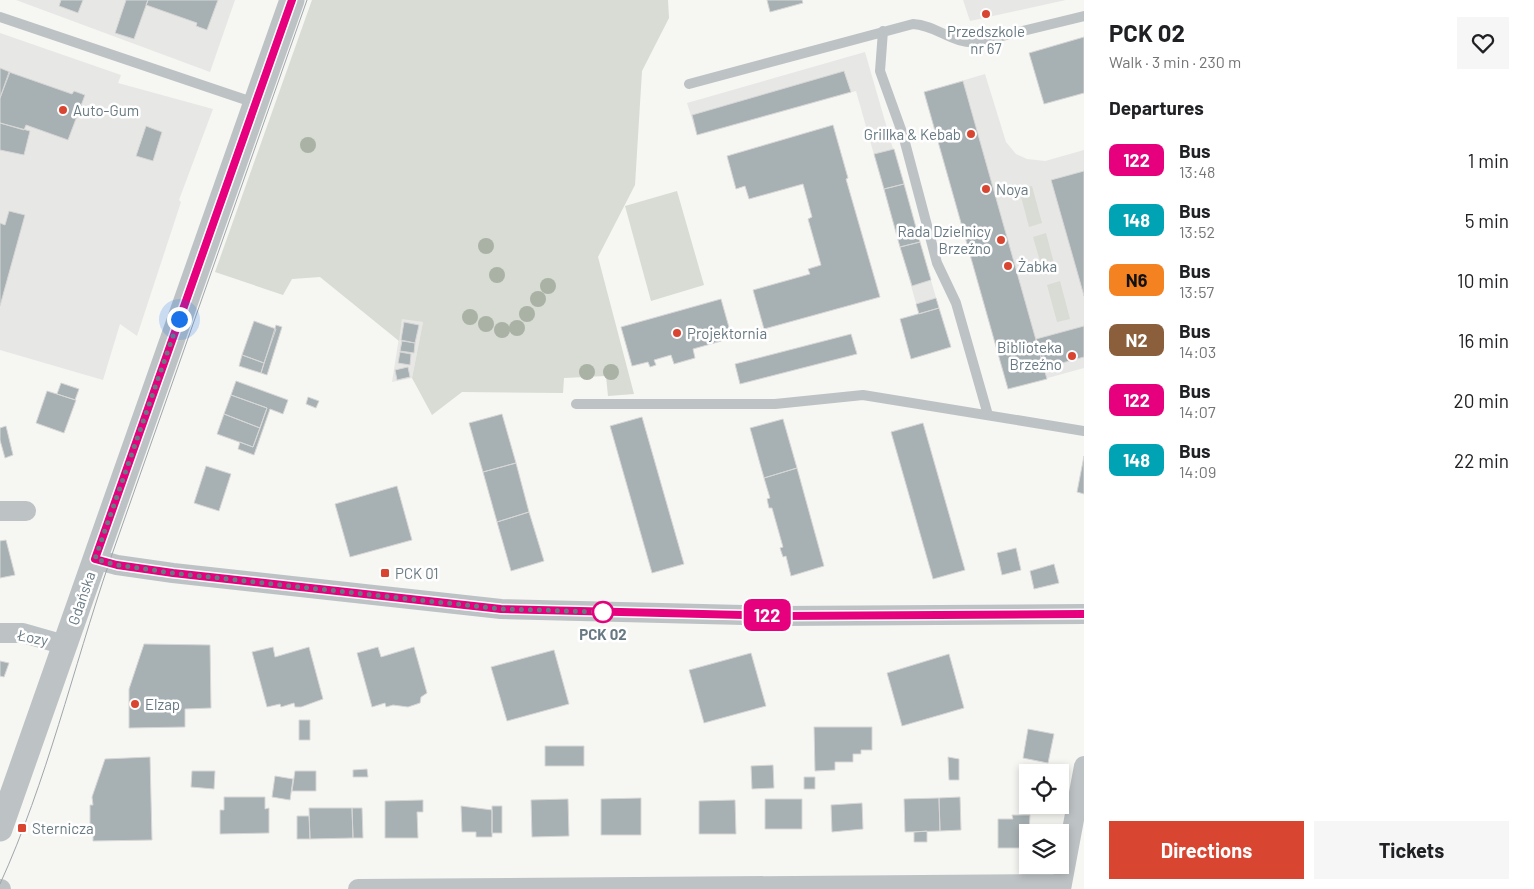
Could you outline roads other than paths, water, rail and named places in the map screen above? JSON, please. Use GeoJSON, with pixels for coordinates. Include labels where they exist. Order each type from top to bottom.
{"type":"FeatureCollection","features":[{"type":"Feature","properties":{"kind":"street","name":"Gdańska"},"geometry":{"type":"LineString","coordinates":[[0,829],[292,0]]}},
{"type":"Feature","properties":{"kind":"street"},"geometry":{"type":"LineString","coordinates":[[0,511],[26,511]]}},
{"type":"Feature","properties":{"kind":"street"},"geometry":{"type":"LineString","coordinates":[[95,559],[117,565],[173,573],[501,609],[780,616],[1084,614]]}},
{"type":"Feature","properties":{"kind":"street","name":"Łozy"},"geometry":{"type":"LineString","coordinates":[[0,633],[23,633],[65,645]]}},
{"type":"Feature","properties":{"kind":"street"},"geometry":{"type":"LineString","coordinates":[[358,889],[1061,886],[1084,766]]}},
{"type":"Feature","properties":{"kind":"lane"},"geometry":{"type":"LineString","coordinates":[[690,84],[913,24],[924,24],[965,44],[1084,16]]}},
{"type":"Feature","properties":{"kind":"lane"},"geometry":{"type":"LineString","coordinates":[[0,17],[255,103]]}},
{"type":"Feature","properties":{"kind":"lane"},"geometry":{"type":"LineString","coordinates":[[883,31],[880,71],[903,135],[937,263],[956,303],[988,415]]}},
{"type":"Feature","properties":{"kind":"lane"},"geometry":{"type":"LineString","coordinates":[[576,404],[775,404],[863,396],[1084,431]]}},
{"type":"Feature","properties":{"kind":"tram line"},"geometry":{"type":"LineString","coordinates":[[0,884],[17,845],[46,765],[109,563],[307,0]]}},
{"type":"Feature","properties":{"kind":"place","name":"Przedszkole nr 67"},"geometry":{"type":"Point","coordinates":[986,14]}},
{"type":"Feature","properties":{"kind":"place","name":"Auto-Gum"},"geometry":{"type":"Point","coordinates":[63,110]}},
{"type":"Feature","properties":{"kind":"place","name":"Grillka & Kebab"},"geometry":{"type":"Point","coordinates":[971,134]}},
{"type":"Feature","properties":{"kind":"place","name":"Noya"},"geometry":{"type":"Point","coordinates":[986,189]}},
{"type":"Feature","properties":{"kind":"place","name":"Rada Dzielnicy Brzeźno"},"geometry":{"type":"Point","coordinates":[1001,240]}},
{"type":"Feature","properties":{"kind":"place","name":"Żabka"},"geometry":{"type":"Point","coordinates":[1008,266]}},
{"type":"Feature","properties":{"kind":"place","name":"Projektornia"},"geometry":{"type":"Point","coordinates":[677,333]}},
{"type":"Feature","properties":{"kind":"place","name":"Biblioteka Brzeźno"},"geometry":{"type":"Point","coordinates":[1072,356]}},
{"type":"Feature","properties":{"kind":"place","name":"PCK 01"},"geometry":{"type":"Point","coordinates":[385,573]}},
{"type":"Feature","properties":{"kind":"place","name":"PCK 02"},"geometry":{"type":"Point","coordinates":[603,612]}},
{"type":"Feature","properties":{"kind":"place","name":"Elzap"},"geometry":{"type":"Point","coordinates":[135,704]}},
{"type":"Feature","properties":{"kind":"place","name":"Sternicza"},"geometry":{"type":"Point","coordinates":[22,828]}}]}
